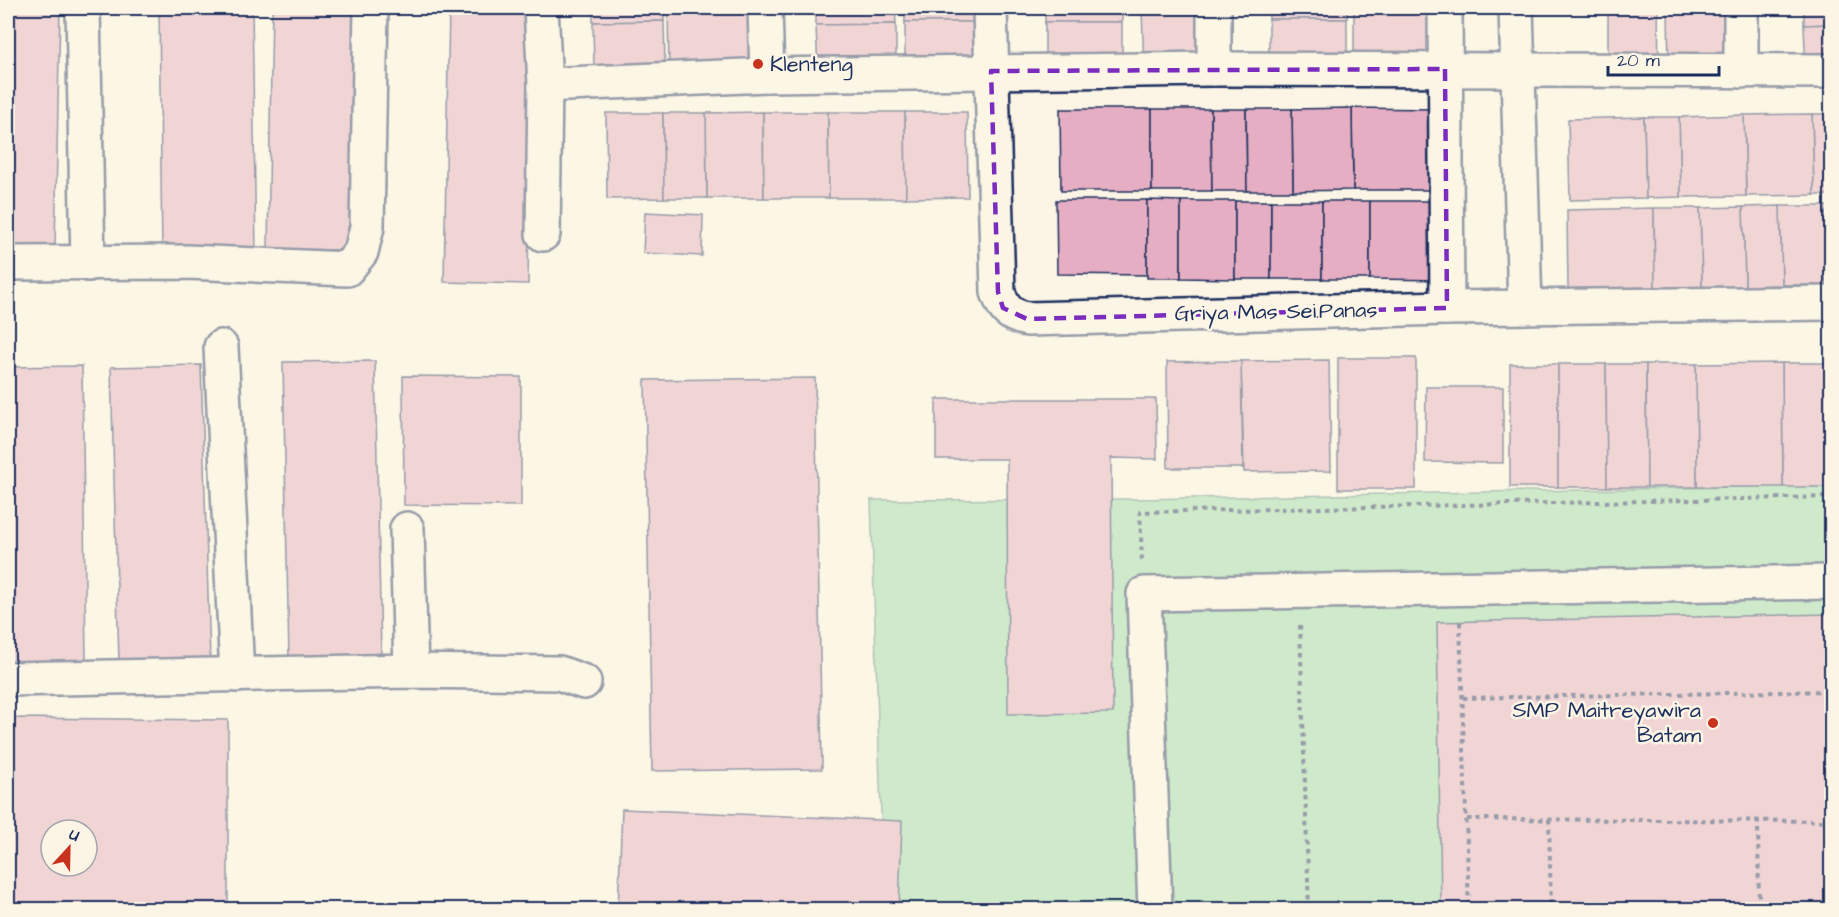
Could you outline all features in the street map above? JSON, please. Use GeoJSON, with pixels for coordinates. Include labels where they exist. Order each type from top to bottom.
{"type":"FeatureCollection","features":[{"type":"Feature","properties":{"kind":"street"},"geometry":{"type":"LineString","coordinates":[[82,8],[87,264]]}},
{"type":"Feature","properties":{"kind":"street"},"geometry":{"type":"LineString","coordinates":[[8,263],[187,262],[347,268],[361,252],[367,227],[371,8]]}},
{"type":"Feature","properties":{"kind":"street"},"geometry":{"type":"LineString","coordinates":[[541,8],[545,85],[543,234]]}},
{"type":"Feature","properties":{"kind":"street"},"geometry":{"type":"LineString","coordinates":[[765,8],[767,75]]}},
{"type":"Feature","properties":{"kind":"street"},"geometry":{"type":"LineString","coordinates":[[990,8],[991,71]]}},
{"type":"Feature","properties":{"kind":"street"},"geometry":{"type":"LineString","coordinates":[[1214,8],[1214,69]]}},
{"type":"Feature","properties":{"kind":"street"},"geometry":{"type":"LineString","coordinates":[[1445,8],[1447,308]]}},
{"type":"Feature","properties":{"kind":"street"},"geometry":{"type":"LineString","coordinates":[[1516,8],[1525,307]]}},
{"type":"Feature","properties":{"kind":"street"},"geometry":{"type":"LineString","coordinates":[[1740,71],[1741,8]]}},
{"type":"Feature","properties":{"kind":"street"},"geometry":{"type":"LineString","coordinates":[[545,85],[767,75],[991,71],[1214,69],[1832,71]]}},
{"type":"Feature","properties":{"kind":"street","name":"Griya Mas Sei.Panas"},"geometry":{"type":"LineString","coordinates":[[991,71],[998,292],[1003,308],[1012,315],[1027,319],[1447,308],[1832,303]]}},
{"type":"Feature","properties":{"kind":"street"},"geometry":{"type":"LineString","coordinates":[[220,347],[237,675]]}},
{"type":"Feature","properties":{"kind":"street"},"geometry":{"type":"LineString","coordinates":[[407,529],[411,671]]}},
{"type":"Feature","properties":{"kind":"street"},"geometry":{"type":"LineString","coordinates":[[1155,909],[1144,594],[1832,582]]}},
{"type":"Feature","properties":{"kind":"street"},"geometry":{"type":"LineString","coordinates":[[8,679],[411,671],[559,673],[584,682]]}},
{"type":"Feature","properties":{"kind":"path"},"geometry":{"type":"LineString","coordinates":[[1144,594],[1140,512],[1832,497]]}},
{"type":"Feature","properties":{"kind":"path"},"geometry":{"type":"LineString","coordinates":[[1459,590],[1469,909]]}},
{"type":"Feature","properties":{"kind":"path"},"geometry":{"type":"LineString","coordinates":[[1299,593],[1309,909]]}},
{"type":"Feature","properties":{"kind":"path"},"geometry":{"type":"LineString","coordinates":[[1463,698],[1832,691]]}},
{"type":"Feature","properties":{"kind":"path"},"geometry":{"type":"LineString","coordinates":[[1832,748],[1828,748],[1832,796]]}},
{"type":"Feature","properties":{"kind":"path"},"geometry":{"type":"LineString","coordinates":[[1467,819],[1832,821]]}},
{"type":"Feature","properties":{"kind":"path"},"geometry":{"type":"LineString","coordinates":[[1549,819],[1551,909]]}},
{"type":"Feature","properties":{"kind":"path"},"geometry":{"type":"LineString","coordinates":[[1758,820],[1760,909]]}},
{"type":"Feature","properties":{"kind":"highlighted area"},"geometry":{"type":"Polygon","coordinates":[[[1445,69],[1447,308],[1027,319],[1003,308],[998,292],[991,71],[1445,69]]]}},
{"type":"Feature","properties":{"kind":"green space"},"geometry":{"type":"Polygon","coordinates":[[[1831,485],[1831,909],[884,909],[871,500],[1139,499],[1831,485]]]}},
{"type":"Feature","properties":{"kind":"building"},"geometry":{"type":"Polygon","coordinates":[[[8,8],[60,8],[55,248],[8,246],[8,8]]]}},
{"type":"Feature","properties":{"kind":"building"},"geometry":{"type":"Polygon","coordinates":[[[159,8],[252,8],[256,254],[162,254],[159,8]]]}},
{"type":"Feature","properties":{"kind":"building"},"geometry":{"type":"Polygon","coordinates":[[[272,8],[355,8],[351,250],[268,249],[272,8]]]}},
{"type":"Feature","properties":{"kind":"building"},"geometry":{"type":"Polygon","coordinates":[[[449,8],[532,8],[528,284],[444,282],[449,8]]]}},
{"type":"Feature","properties":{"kind":"building"},"geometry":{"type":"Polygon","coordinates":[[[593,8],[664,8],[664,21],[593,22],[593,8]]]}},
{"type":"Feature","properties":{"kind":"building"},"geometry":{"type":"Polygon","coordinates":[[[668,8],[766,8],[767,68],[669,69],[668,8]]]}},
{"type":"Feature","properties":{"kind":"building"},"geometry":{"type":"Polygon","coordinates":[[[816,8],[895,8],[896,24],[816,25],[816,8]]]}},
{"type":"Feature","properties":{"kind":"building"},"geometry":{"type":"Polygon","coordinates":[[[905,8],[978,8],[978,22],[905,22],[905,8]]]}},
{"type":"Feature","properties":{"kind":"building"},"geometry":{"type":"Polygon","coordinates":[[[1045,8],[1122,8],[1122,22],[1045,22],[1045,8]]]}},
{"type":"Feature","properties":{"kind":"building"},"geometry":{"type":"Polygon","coordinates":[[[1142,8],[1219,8],[1220,68],[1144,69],[1142,8]]]}},
{"type":"Feature","properties":{"kind":"building"},"geometry":{"type":"Polygon","coordinates":[[[1269,8],[1347,8],[1347,19],[1269,19],[1269,8]]]}},
{"type":"Feature","properties":{"kind":"building"},"geometry":{"type":"Polygon","coordinates":[[[1354,8],[1445,8],[1445,63],[1354,63],[1354,8]]]}},
{"type":"Feature","properties":{"kind":"building"},"geometry":{"type":"Polygon","coordinates":[[[1587,8],[1658,8],[1658,9],[1587,10],[1587,8]]]}},
{"type":"Feature","properties":{"kind":"building"},"geometry":{"type":"Polygon","coordinates":[[[1668,8],[1746,8],[1747,74],[1669,75],[1668,8]]]}},
{"type":"Feature","properties":{"kind":"building"},"geometry":{"type":"Polygon","coordinates":[[[1804,8],[1832,8],[1832,24],[1804,25],[1804,8]]]}},
{"type":"Feature","properties":{"kind":"building"},"geometry":{"type":"Polygon","coordinates":[[[1658,9],[1659,72],[1608,72],[1608,10],[1658,9]]]}},
{"type":"Feature","properties":{"kind":"building"},"geometry":{"type":"Polygon","coordinates":[[[1269,19],[1347,19],[1347,58],[1269,58],[1269,19]]]}},
{"type":"Feature","properties":{"kind":"building"},"geometry":{"type":"Polygon","coordinates":[[[664,21],[665,66],[594,67],[593,22],[664,21]]]}},
{"type":"Feature","properties":{"kind":"building"},"geometry":{"type":"Polygon","coordinates":[[[905,22],[978,22],[978,60],[905,61],[905,22]]]}},
{"type":"Feature","properties":{"kind":"building"},"geometry":{"type":"Polygon","coordinates":[[[1045,22],[1122,22],[1122,70],[1045,69],[1045,22]]]}},
{"type":"Feature","properties":{"kind":"building"},"geometry":{"type":"Polygon","coordinates":[[[896,24],[896,70],[818,71],[816,25],[896,24]]]}},
{"type":"Feature","properties":{"kind":"building"},"geometry":{"type":"Polygon","coordinates":[[[1832,24],[1832,72],[1806,72],[1804,25],[1832,24]]]}},
{"type":"Feature","properties":{"kind":"building"},"geometry":{"type":"Polygon","coordinates":[[[1352,108],[1433,109],[1434,190],[1353,190],[1352,108]]]}},
{"type":"Feature","properties":{"kind":"building"},"geometry":{"type":"Polygon","coordinates":[[[1352,108],[1353,190],[1293,191],[1292,109],[1352,108]]]}},
{"type":"Feature","properties":{"kind":"building"},"geometry":{"type":"Polygon","coordinates":[[[1060,109],[1152,109],[1152,191],[1061,191],[1060,109]]]}},
{"type":"Feature","properties":{"kind":"building"},"geometry":{"type":"Polygon","coordinates":[[[1152,109],[1211,109],[1212,191],[1152,191],[1152,109]]]}},
{"type":"Feature","properties":{"kind":"building"},"geometry":{"type":"Polygon","coordinates":[[[1211,109],[1246,109],[1247,191],[1212,191],[1211,109]]]}},
{"type":"Feature","properties":{"kind":"building"},"geometry":{"type":"Polygon","coordinates":[[[1246,109],[1292,109],[1293,191],[1247,191],[1246,109]]]}},
{"type":"Feature","properties":{"kind":"building"},"geometry":{"type":"Polygon","coordinates":[[[763,112],[764,198],[707,198],[706,113],[763,112]]]}},
{"type":"Feature","properties":{"kind":"building"},"geometry":{"type":"Polygon","coordinates":[[[763,112],[828,112],[829,198],[764,198],[763,112]]]}},
{"type":"Feature","properties":{"kind":"building"},"geometry":{"type":"Polygon","coordinates":[[[828,112],[905,112],[906,198],[829,198],[828,112]]]}},
{"type":"Feature","properties":{"kind":"building"},"geometry":{"type":"Polygon","coordinates":[[[905,112],[967,112],[968,197],[906,198],[905,112]]]}},
{"type":"Feature","properties":{"kind":"building"},"geometry":{"type":"Polygon","coordinates":[[[606,113],[663,113],[664,198],[607,199],[606,113]]]}},
{"type":"Feature","properties":{"kind":"building"},"geometry":{"type":"Polygon","coordinates":[[[663,113],[706,113],[707,198],[664,198],[663,113]]]}},
{"type":"Feature","properties":{"kind":"building"},"geometry":{"type":"Polygon","coordinates":[[[1812,114],[1832,114],[1832,195],[1814,195],[1812,114]]]}},
{"type":"Feature","properties":{"kind":"building"},"geometry":{"type":"Polygon","coordinates":[[[1812,114],[1814,195],[1746,196],[1744,115],[1812,114]]]}},
{"type":"Feature","properties":{"kind":"building"},"geometry":{"type":"Polygon","coordinates":[[[1744,115],[1746,196],[1681,197],[1679,117],[1744,115]]]}},
{"type":"Feature","properties":{"kind":"building"},"geometry":{"type":"Polygon","coordinates":[[[1644,117],[1646,198],[1570,200],[1568,119],[1644,117]]]}},
{"type":"Feature","properties":{"kind":"building"},"geometry":{"type":"Polygon","coordinates":[[[1644,117],[1679,117],[1681,197],[1646,198],[1644,117]]]}},
{"type":"Feature","properties":{"kind":"building"},"geometry":{"type":"Polygon","coordinates":[[[1056,200],[1147,200],[1147,275],[1057,274],[1056,200]]]}},
{"type":"Feature","properties":{"kind":"building"},"geometry":{"type":"Polygon","coordinates":[[[1147,200],[1181,201],[1181,278],[1147,278],[1147,200]]]}},
{"type":"Feature","properties":{"kind":"building"},"geometry":{"type":"Polygon","coordinates":[[[1181,201],[1235,201],[1235,279],[1181,278],[1181,201]]]}},
{"type":"Feature","properties":{"kind":"building"},"geometry":{"type":"Polygon","coordinates":[[[1235,201],[1271,201],[1271,279],[1235,279],[1235,201]]]}},
{"type":"Feature","properties":{"kind":"building"},"geometry":{"type":"Polygon","coordinates":[[[1271,201],[1322,201],[1322,279],[1271,279],[1271,201]]]}},
{"type":"Feature","properties":{"kind":"building"},"geometry":{"type":"Polygon","coordinates":[[[1322,201],[1370,201],[1370,279],[1322,279],[1322,201]]]}},
{"type":"Feature","properties":{"kind":"building"},"geometry":{"type":"Polygon","coordinates":[[[1370,201],[1444,201],[1444,280],[1370,279],[1370,201]]]}},
{"type":"Feature","properties":{"kind":"building"},"geometry":{"type":"Polygon","coordinates":[[[1780,206],[1825,206],[1826,285],[1782,285],[1780,206]]]}},
{"type":"Feature","properties":{"kind":"building"},"geometry":{"type":"Polygon","coordinates":[[[1780,206],[1782,285],[1745,286],[1743,207],[1780,206]]]}},
{"type":"Feature","properties":{"kind":"building"},"geometry":{"type":"Polygon","coordinates":[[[1825,206],[1832,206],[1832,285],[1826,285],[1825,206]]]}},
{"type":"Feature","properties":{"kind":"building"},"geometry":{"type":"Polygon","coordinates":[[[1743,207],[1745,286],[1702,287],[1700,208],[1743,207]]]}},
{"type":"Feature","properties":{"kind":"building"},"geometry":{"type":"Polygon","coordinates":[[[1654,208],[1655,287],[1568,289],[1567,210],[1654,208]]]}},
{"type":"Feature","properties":{"kind":"building"},"geometry":{"type":"Polygon","coordinates":[[[1654,208],[1700,208],[1702,287],[1655,287],[1654,208]]]}},
{"type":"Feature","properties":{"kind":"building"},"geometry":{"type":"Polygon","coordinates":[[[645,212],[703,215],[702,256],[643,253],[645,212]]]}},
{"type":"Feature","properties":{"kind":"building"},"geometry":{"type":"Polygon","coordinates":[[[1338,358],[1416,358],[1416,489],[1338,489],[1338,358]]]}},
{"type":"Feature","properties":{"kind":"building"},"geometry":{"type":"Polygon","coordinates":[[[1329,360],[1331,471],[1244,472],[1241,361],[1329,360]]]}},
{"type":"Feature","properties":{"kind":"building"},"geometry":{"type":"Polygon","coordinates":[[[375,361],[381,657],[289,659],[283,362],[375,361]]]}},
{"type":"Feature","properties":{"kind":"building"},"geometry":{"type":"Polygon","coordinates":[[[1241,361],[1243,468],[1168,468],[1167,362],[1241,361]]]}},
{"type":"Feature","properties":{"kind":"building"},"geometry":{"type":"Polygon","coordinates":[[[1782,363],[1832,363],[1832,487],[1783,487],[1782,363]]]}},
{"type":"Feature","properties":{"kind":"building"},"geometry":{"type":"Polygon","coordinates":[[[1782,363],[1783,487],[1697,487],[1696,364],[1782,363]]]}},
{"type":"Feature","properties":{"kind":"building"},"geometry":{"type":"Polygon","coordinates":[[[1510,364],[1558,364],[1558,487],[1510,487],[1510,364]]]}},
{"type":"Feature","properties":{"kind":"building"},"geometry":{"type":"Polygon","coordinates":[[[1558,364],[1606,364],[1607,487],[1558,487],[1558,364]]]}},
{"type":"Feature","properties":{"kind":"building"},"geometry":{"type":"Polygon","coordinates":[[[1606,364],[1646,364],[1647,487],[1607,487],[1606,364]]]}},
{"type":"Feature","properties":{"kind":"building"},"geometry":{"type":"Polygon","coordinates":[[[1646,364],[1696,364],[1697,487],[1647,487],[1646,364]]]}},
{"type":"Feature","properties":{"kind":"building"},"geometry":{"type":"Polygon","coordinates":[[[201,365],[210,660],[119,662],[111,367],[201,365]]]}},
{"type":"Feature","properties":{"kind":"building"},"geometry":{"type":"Polygon","coordinates":[[[82,366],[86,661],[8,662],[8,367],[82,366]]]}},
{"type":"Feature","properties":{"kind":"building"},"geometry":{"type":"Polygon","coordinates":[[[403,376],[521,377],[521,506],[404,505],[403,376]]]}},
{"type":"Feature","properties":{"kind":"building"},"geometry":{"type":"Polygon","coordinates":[[[815,378],[822,769],[652,771],[645,380],[815,378]]]}},
{"type":"Feature","properties":{"kind":"building"},"geometry":{"type":"Polygon","coordinates":[[[1426,387],[1503,387],[1503,463],[1425,462],[1426,387]]]}},
{"type":"Feature","properties":{"kind":"building"},"geometry":{"type":"Polygon","coordinates":[[[936,399],[1156,399],[1157,459],[1111,458],[1113,713],[1008,714],[1007,459],[936,459],[936,399]]]}},
{"type":"Feature","properties":{"kind":"building"},"geometry":{"type":"Polygon","coordinates":[[[1832,614],[1832,910],[1441,910],[1437,622],[1832,614]]]}},
{"type":"Feature","properties":{"kind":"building"},"geometry":{"type":"Polygon","coordinates":[[[8,718],[228,720],[228,910],[8,910],[8,718]]]}},
{"type":"Feature","properties":{"kind":"building"},"geometry":{"type":"Polygon","coordinates":[[[622,809],[902,821],[899,910],[618,910],[622,809]]]}},
{"type":"Feature","properties":{"kind":"place","name":"Klenteng"},"geometry":{"type":"Point","coordinates":[758,64]}},
{"type":"Feature","properties":{"kind":"place","name":"SMP Maitreyawira Batam"},"geometry":{"type":"Point","coordinates":[1713,723]}}]}
